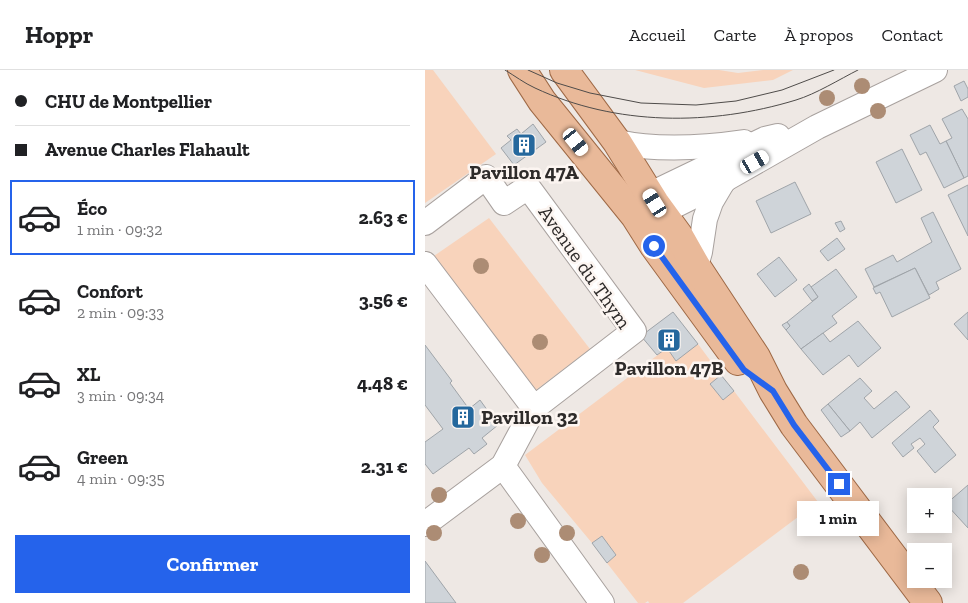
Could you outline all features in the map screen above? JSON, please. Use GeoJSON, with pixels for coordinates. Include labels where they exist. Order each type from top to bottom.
{"type":"FeatureCollection","features":[{"type":"Feature","properties":{"kind":"main road"},"geometry":{"type":"LineString","coordinates":[[522,70],[542,101],[645,210],[679,236],[696,266],[756,357],[773,391],[794,425],[928,603]]}},
{"type":"Feature","properties":{"kind":"main road"},"geometry":{"type":"LineString","coordinates":[[564,70],[617,142],[645,210],[654,246],[744,370],[773,391]]}},
{"type":"Feature","properties":{"kind":"street"},"geometry":{"type":"LineString","coordinates":[[645,210],[669,208],[724,180],[817,127],[935,70]]}},
{"type":"Feature","properties":{"kind":"street"},"geometry":{"type":"LineString","coordinates":[[617,142],[669,147],[720,145],[765,139],[817,127]]}},
{"type":"Feature","properties":{"kind":"street"},"geometry":{"type":"LineString","coordinates":[[645,210],[657,191],[765,139]]}},
{"type":"Feature","properties":{"kind":"street","name":"Avenue du Thym"},"geometry":{"type":"LineString","coordinates":[[425,223],[486,177],[504,202],[528,187],[634,331],[534,408]]}},
{"type":"Feature","properties":{"kind":"street"},"geometry":{"type":"LineString","coordinates":[[696,266],[705,219],[711,202],[724,180]]}},
{"type":"Feature","properties":{"kind":"street"},"geometry":{"type":"LineString","coordinates":[[425,264],[534,408],[503,466],[425,524]]}},
{"type":"Feature","properties":{"kind":"street"},"geometry":{"type":"LineString","coordinates":[[503,466],[602,603]]}},
{"type":"Feature","properties":{"kind":"shaded area"},"geometry":{"type":"Polygon","coordinates":[[[425,70],[433,70],[496,154],[425,203],[425,70]]]}},
{"type":"Feature","properties":{"kind":"shaded area"},"geometry":{"type":"Polygon","coordinates":[[[635,70],[719,70],[738,73],[763,70],[793,70],[773,80],[704,88],[635,70]]]}},
{"type":"Feature","properties":{"kind":"shaded area"},"geometry":{"type":"Polygon","coordinates":[[[489,218],[590,349],[532,393],[431,258],[489,218]]]}},
{"type":"Feature","properties":{"kind":"shaded area"},"geometry":{"type":"Polygon","coordinates":[[[698,344],[721,375],[710,384],[723,400],[734,391],[818,502],[683,603],[649,603],[648,601],[638,603],[607,563],[616,555],[602,537],[592,543],[542,483],[525,455],[667,348],[676,360],[698,344]]]}},
{"type":"Feature","properties":{"kind":"building"},"geometry":{"type":"Polygon","coordinates":[[[964,81],[968,89],[968,97],[961,101],[954,86],[964,81]]]}},
{"type":"Feature","properties":{"kind":"building"},"geometry":{"type":"Polygon","coordinates":[[[962,109],[968,119],[968,176],[964,178],[946,141],[952,138],[942,119],[962,109]]]}},
{"type":"Feature","properties":{"kind":"building","name":"Pavillon 47A"},"geometry":{"type":"Polygon","coordinates":[[[533,124],[546,142],[514,165],[501,148],[511,140],[507,136],[517,129],[521,134],[533,124]]]}},
{"type":"Feature","properties":{"kind":"building"},"geometry":{"type":"Polygon","coordinates":[[[930,125],[940,144],[946,141],[964,178],[944,188],[926,152],[920,155],[910,135],[930,125]]]}},
{"type":"Feature","properties":{"kind":"building"},"geometry":{"type":"Polygon","coordinates":[[[902,149],[922,190],[896,203],[876,162],[902,149]]]}},
{"type":"Feature","properties":{"kind":"building"},"geometry":{"type":"Polygon","coordinates":[[[795,182],[811,214],[771,233],[756,201],[795,182]]]}},
{"type":"Feature","properties":{"kind":"building"},"geometry":{"type":"Polygon","coordinates":[[[968,185],[968,236],[948,195],[968,185]]]}},
{"type":"Feature","properties":{"kind":"building"},"geometry":{"type":"Polygon","coordinates":[[[933,212],[961,269],[936,282],[939,289],[929,295],[915,268],[874,287],[865,269],[893,255],[897,262],[932,242],[921,218],[933,212]]]}},
{"type":"Feature","properties":{"kind":"building"},"geometry":{"type":"Polygon","coordinates":[[[841,221],[845,229],[840,232],[835,223],[841,221]]]}},
{"type":"Feature","properties":{"kind":"building"},"geometry":{"type":"Polygon","coordinates":[[[837,238],[845,249],[828,261],[820,251],[837,238]]]}},
{"type":"Feature","properties":{"kind":"building"},"geometry":{"type":"Polygon","coordinates":[[[779,257],[797,280],[775,297],[757,274],[779,257]]]}},
{"type":"Feature","properties":{"kind":"building"},"geometry":{"type":"Polygon","coordinates":[[[915,268],[930,298],[892,317],[880,292],[876,294],[873,288],[915,268]]]}},
{"type":"Feature","properties":{"kind":"building"},"geometry":{"type":"Polygon","coordinates":[[[836,269],[857,297],[832,316],[837,323],[801,349],[786,330],[790,326],[787,322],[818,297],[811,287],[836,269]]]}},
{"type":"Feature","properties":{"kind":"building"},"geometry":{"type":"Polygon","coordinates":[[[809,284],[818,297],[812,301],[803,289],[809,284]]]}},
{"type":"Feature","properties":{"kind":"building","name":"Pavillon 47B"},"geometry":{"type":"Polygon","coordinates":[[[673,312],[698,344],[676,361],[667,348],[657,355],[641,336],[673,312]]]}},
{"type":"Feature","properties":{"kind":"building"},"geometry":{"type":"Polygon","coordinates":[[[968,312],[968,340],[954,324],[968,312]]]}},
{"type":"Feature","properties":{"kind":"building"},"geometry":{"type":"Polygon","coordinates":[[[858,321],[881,348],[858,367],[849,355],[823,375],[801,349],[823,333],[830,342],[858,321]]]}},
{"type":"Feature","properties":{"kind":"building"},"geometry":{"type":"Polygon","coordinates":[[[787,322],[790,326],[786,330],[782,325],[787,322]]]}},
{"type":"Feature","properties":{"kind":"building","name":"Pavillon 32"},"geometry":{"type":"Polygon","coordinates":[[[425,345],[452,381],[450,383],[469,409],[480,400],[498,425],[482,438],[487,444],[474,454],[469,448],[433,474],[425,464],[425,442],[443,429],[425,405],[425,345]]]}},
{"type":"Feature","properties":{"kind":"building"},"geometry":{"type":"Polygon","coordinates":[[[721,375],[734,391],[723,400],[710,384],[721,375]]]}},
{"type":"Feature","properties":{"kind":"building"},"geometry":{"type":"Polygon","coordinates":[[[860,378],[872,391],[864,398],[874,409],[896,391],[910,407],[872,438],[860,422],[850,431],[828,404],[860,378]]]}},
{"type":"Feature","properties":{"kind":"building"},"geometry":{"type":"Polygon","coordinates":[[[828,404],[850,431],[841,437],[821,410],[828,404]]]}},
{"type":"Feature","properties":{"kind":"building"},"geometry":{"type":"Polygon","coordinates":[[[930,410],[939,421],[933,427],[956,455],[935,473],[917,451],[925,444],[920,438],[911,444],[914,448],[903,457],[892,443],[930,410]]]}},
{"type":"Feature","properties":{"kind":"building"},"geometry":{"type":"Polygon","coordinates":[[[968,485],[968,528],[952,511],[952,499],[968,485]]]}},
{"type":"Feature","properties":{"kind":"building"},"geometry":{"type":"Polygon","coordinates":[[[602,536],[616,555],[607,563],[592,543],[602,536]]]}},
{"type":"Feature","properties":{"kind":"building"},"geometry":{"type":"Polygon","coordinates":[[[425,561],[456,603],[425,603],[425,561]]]}},
{"type":"Feature","properties":{"kind":"tram line"},"geometry":{"type":"LineString","coordinates":[[505,70],[531,86],[598,110],[664,118],[697,118],[764,109],[804,97],[858,70]]}},
{"type":"Feature","properties":{"kind":"tram line"},"geometry":{"type":"LineString","coordinates":[[528,70],[557,83],[590,93],[641,103],[696,105],[736,101],[782,90],[834,70]]}},
{"type":"Feature","properties":{"kind":"place","name":"Pavillon 47A"},"geometry":{"type":"Point","coordinates":[524,145]}},
{"type":"Feature","properties":{"kind":"place","name":"Pavillon 47B"},"geometry":{"type":"Point","coordinates":[669,340]}},
{"type":"Feature","properties":{"kind":"place","name":"Pavillon 32"},"geometry":{"type":"Point","coordinates":[463,417]}},
{"type":"Feature","properties":{"kind":"route"},"geometry":{"type":"LineString","coordinates":[[654,246],[744,370],[773,391],[794,425],[839,484]]}}]}
